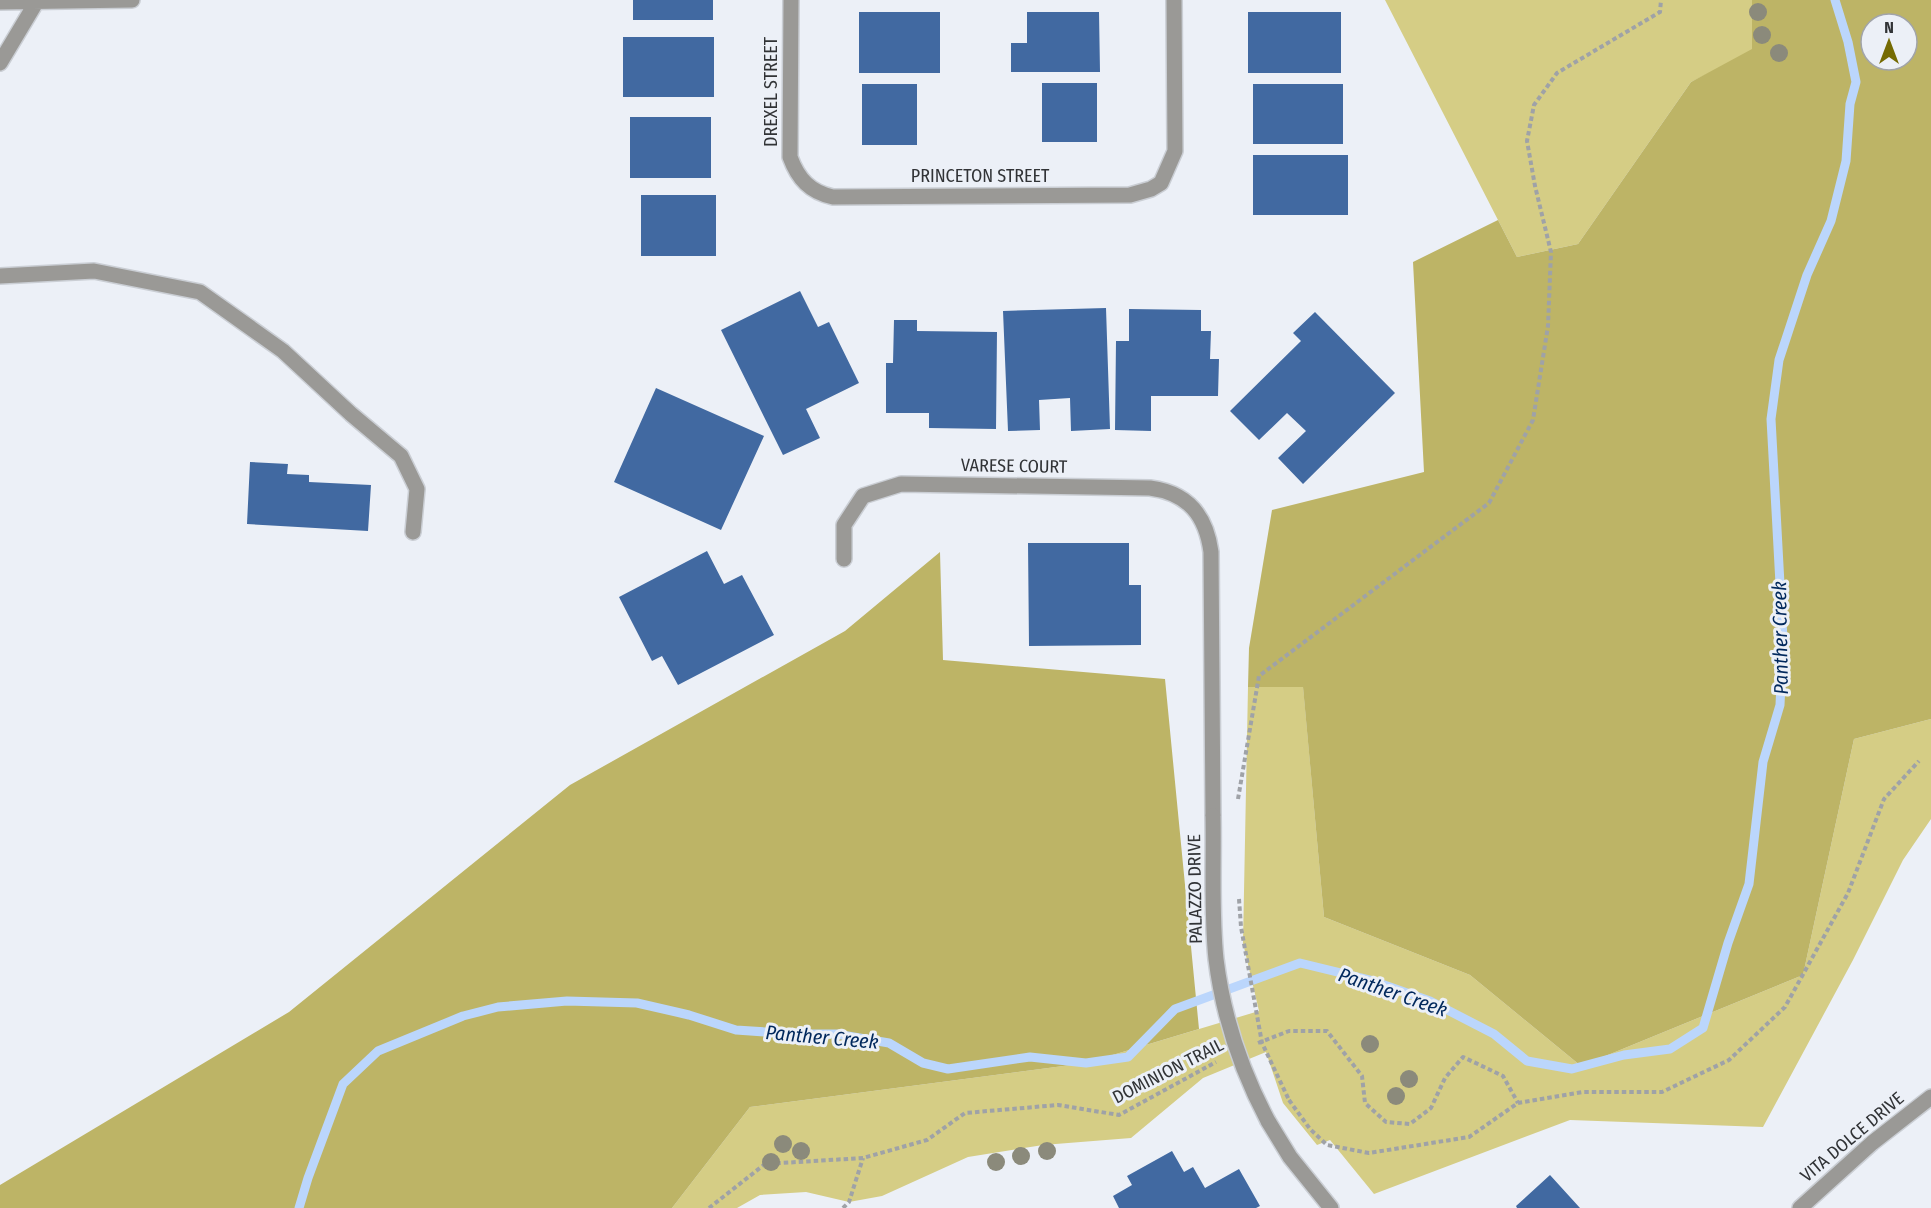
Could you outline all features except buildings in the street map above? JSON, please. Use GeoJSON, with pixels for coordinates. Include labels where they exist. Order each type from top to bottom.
{"type":"FeatureCollection","features":[{"type":"Feature","properties":{"kind":"street"},"geometry":{"type":"LineString","coordinates":[[0,2],[132,0]]}},
{"type":"Feature","properties":{"kind":"street","name":"DREXEL STREET"},"geometry":{"type":"LineString","coordinates":[[791,0],[790,157],[802,181]]}},
{"type":"Feature","properties":{"kind":"street","name":"PRINCETON STREET"},"geometry":{"type":"LineString","coordinates":[[802,181],[820,194],[833,197],[1130,195],[1152,189],[1161,183],[1176,152],[1174,0]]}},
{"type":"Feature","properties":{"kind":"street"},"geometry":{"type":"LineString","coordinates":[[0,63],[38,1]]}},
{"type":"Feature","properties":{"kind":"street"},"geometry":{"type":"LineString","coordinates":[[0,276],[94,271],[200,292],[283,351],[351,414],[401,456],[417,489],[412,532]]}},
{"type":"Feature","properties":{"kind":"street","name":"VARESE COURT"},"geometry":{"type":"LineString","coordinates":[[844,559],[844,525],[863,496],[901,484],[1158,489],[1171,493],[1188,503],[1204,523],[1209,538]]}},
{"type":"Feature","properties":{"kind":"street","name":"PALAZZO DRIVE"},"geometry":{"type":"LineString","coordinates":[[1209,538],[1214,938],[1219,980],[1240,1062],[1268,1120],[1290,1157],[1331,1208]]}},
{"type":"Feature","properties":{"kind":"street","name":"VITA DOLCE DRIVE"},"geometry":{"type":"LineString","coordinates":[[1800,1208],[1872,1143],[1931,1097]]}},
{"type":"Feature","properties":{"kind":"path"},"geometry":{"type":"LineString","coordinates":[[1237,806],[1259,676],[1489,502],[1533,420],[1548,326],[1551,252],[1527,141],[1534,105],[1557,73],[1660,12],[1661,0]]}},
{"type":"Feature","properties":{"kind":"path"},"geometry":{"type":"LineString","coordinates":[[1239,894],[1240,927],[1262,1043],[1289,1100],[1310,1129],[1327,1145],[1369,1153],[1468,1137],[1518,1103],[1582,1092],[1662,1092],[1729,1060],[1785,1007],[1848,893],[1884,799],[1919,761]]}},
{"type":"Feature","properties":{"kind":"path","name":"DOMINION TRAIL"},"geometry":{"type":"LineString","coordinates":[[1251,1044],[1262,1043],[1289,1031],[1327,1031],[1362,1076],[1365,1103],[1386,1122],[1410,1124],[1431,1108],[1444,1078],[1463,1057],[1503,1076],[1518,1103]]}},
{"type":"Feature","properties":{"kind":"path","name":"DOMINION TRAIL"},"geometry":{"type":"LineString","coordinates":[[709,1208],[765,1164],[863,1158],[927,1140],[964,1113],[1058,1105],[1119,1115],[1223,1059]]}},
{"type":"Feature","properties":{"kind":"path"},"geometry":{"type":"LineString","coordinates":[[843,1208],[849,1202],[863,1158]]}},
{"type":"Feature","properties":{"kind":"shaded area"},"geometry":{"type":"Polygon","coordinates":[[[1385,0],[1753,0],[1754,51],[1691,82],[1578,244],[1517,257],[1385,0]]]}},
{"type":"Feature","properties":{"kind":"shaded area"},"geometry":{"type":"Polygon","coordinates":[[[1752,0],[1931,0],[1931,719],[1854,739],[1803,975],[1581,1066],[1470,975],[1324,917],[1303,687],[1248,687],[1249,648],[1272,510],[1424,472],[1413,262],[1498,220],[1517,257],[1578,244],[1691,82],[1752,49],[1752,0]]]}},
{"type":"Feature","properties":{"kind":"shaded area"},"geometry":{"type":"Polygon","coordinates":[[[940,552],[943,660],[1165,679],[1199,1029],[1086,1063],[750,1107],[672,1208],[0,1208],[0,1185],[289,1012],[570,785],[845,631],[940,552]]]}},
{"type":"Feature","properties":{"kind":"shaded area"},"geometry":{"type":"Polygon","coordinates":[[[1303,686],[1324,917],[1470,975],[1581,1066],[1803,975],[1854,739],[1931,719],[1931,819],[1903,860],[1853,960],[1763,1127],[1570,1120],[1374,1194],[1330,1140],[1317,1145],[1283,1103],[1266,1052],[1203,1078],[1131,1138],[1043,1145],[968,1157],[882,1196],[849,1202],[806,1192],[760,1195],[737,1208],[672,1208],[750,1107],[1086,1063],[1259,1011],[1243,943],[1248,687],[1303,686]]]}},
{"type":"Feature","properties":{"kind":"waterway","name":"Panther Creek"},"geometry":{"type":"LineString","coordinates":[[299,1208],[343,1084],[378,1051],[463,1016],[498,1007],[567,1001],[637,1003],[689,1015],[736,1030],[836,1034],[889,1043],[923,1063],[948,1069],[1030,1057],[1086,1063],[1128,1057],[1175,1009],[1300,963],[1370,980],[1430,1001],[1494,1034],[1527,1061],[1572,1069],[1624,1055],[1670,1049],[1703,1028],[1728,943],[1749,884],[1763,762],[1780,705],[1783,639],[1771,419],[1779,360],[1807,275],[1831,221],[1846,161],[1850,104],[1856,82],[1848,42],[1835,0]]}}]}
